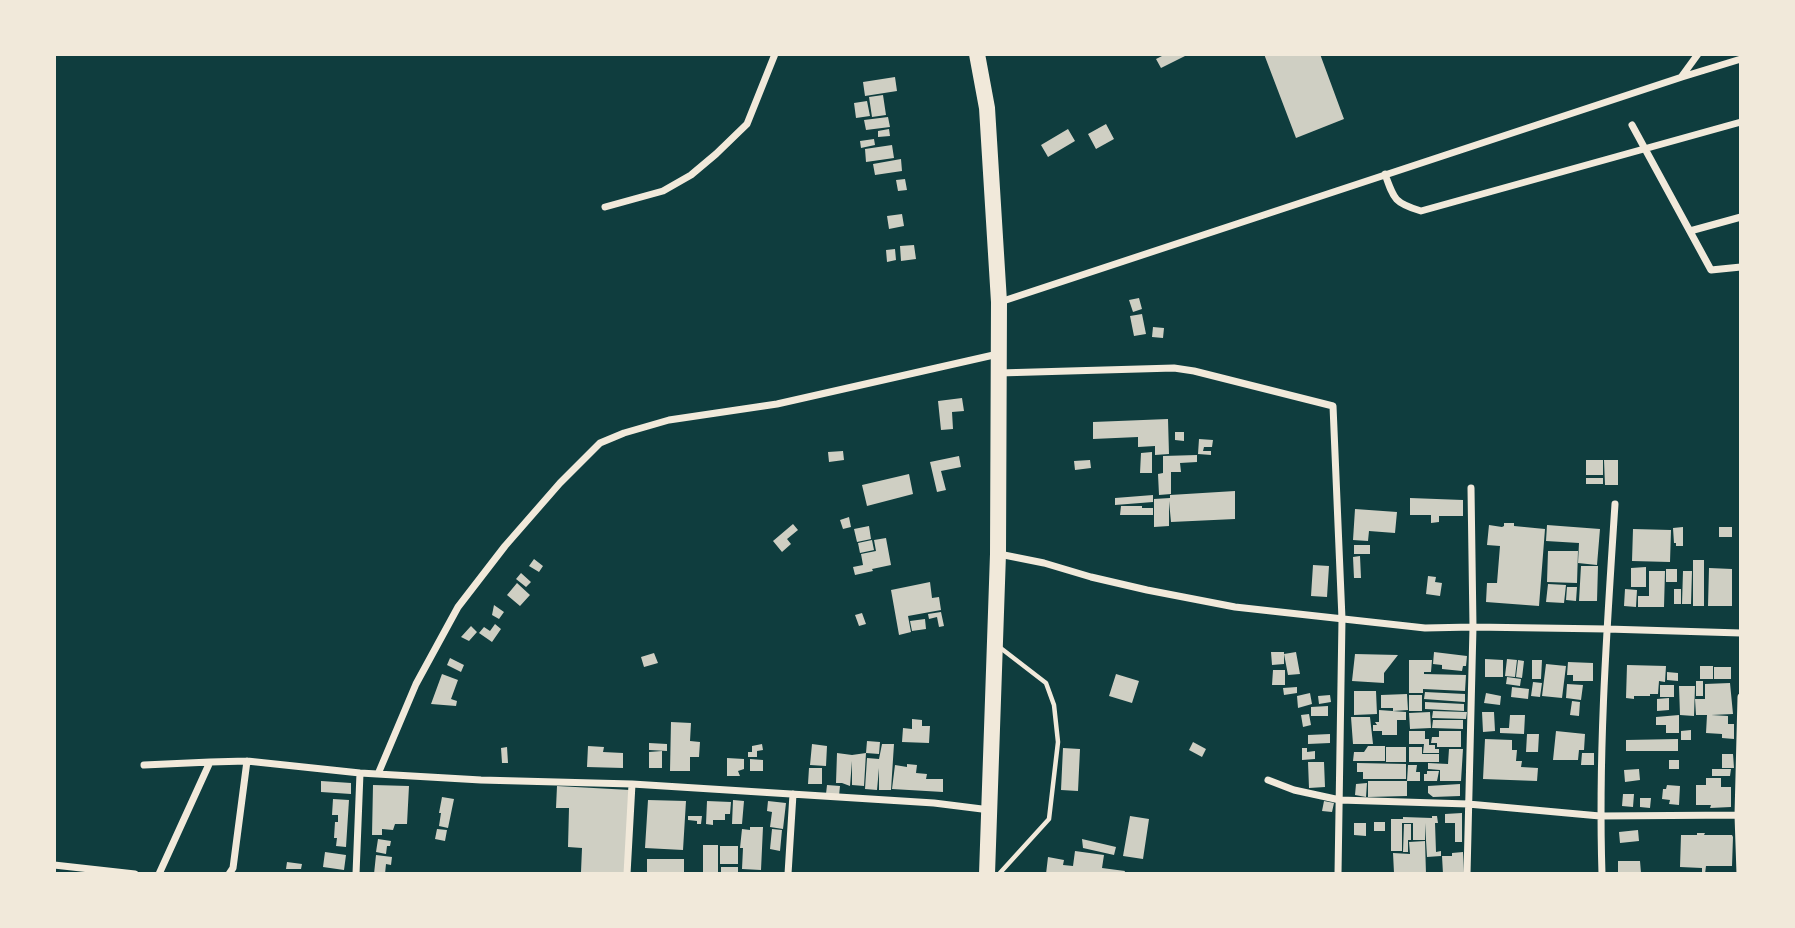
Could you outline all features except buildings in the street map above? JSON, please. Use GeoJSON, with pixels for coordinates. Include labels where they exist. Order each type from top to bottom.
{"type":"FeatureCollection","features":[{"type":"Feature","properties":{"kind":"highway"},"geometry":{"type":"LineString","coordinates":[[977,54],[987,108],[999,302],[998,554],[988,874]]}},
{"type":"Feature","properties":{"kind":"street"},"geometry":{"type":"LineString","coordinates":[[605,207],[663,191],[691,175],[716,154],[747,124],[775,54]]}},
{"type":"Feature","properties":{"kind":"street"},"geometry":{"type":"LineString","coordinates":[[1682,77],[1698,54]]}},
{"type":"Feature","properties":{"kind":"street"},"geometry":{"type":"LineString","coordinates":[[999,302],[1741,59]]}},
{"type":"Feature","properties":{"kind":"street"},"geometry":{"type":"LineString","coordinates":[[1385,174],[1392,193],[1401,205],[1421,211],[1741,122]]}},
{"type":"Feature","properties":{"kind":"street"},"geometry":{"type":"LineString","coordinates":[[1632,125],[1711,270],[1741,267]]}},
{"type":"Feature","properties":{"kind":"street"},"geometry":{"type":"LineString","coordinates":[[1690,231],[1741,217]]}},
{"type":"Feature","properties":{"kind":"street"},"geometry":{"type":"LineString","coordinates":[[378,774],[416,684],[458,607],[505,546],[560,483],[600,443],[669,420],[777,404],[999,354]]}},
{"type":"Feature","properties":{"kind":"street"},"geometry":{"type":"LineString","coordinates":[[999,373],[1184,369],[1333,406],[1342,619],[1338,874]]}},
{"type":"Feature","properties":{"kind":"street"},"geometry":{"type":"LineString","coordinates":[[1467,874],[1473,627],[1471,488]]}},
{"type":"Feature","properties":{"kind":"street"},"geometry":{"type":"LineString","coordinates":[[1602,874],[1600,816],[1615,504]]}},
{"type":"Feature","properties":{"kind":"street"},"geometry":{"type":"LineString","coordinates":[[998,554],[1147,590],[1235,607],[1425,628],[1741,633]]}},
{"type":"Feature","properties":{"kind":"street"},"geometry":{"type":"LineString","coordinates":[[1740,874],[1741,697]]}},
{"type":"Feature","properties":{"kind":"street"},"geometry":{"type":"LineString","coordinates":[[144,765],[247,761],[360,773],[481,780],[632,784],[934,803],[990,810]]}},
{"type":"Feature","properties":{"kind":"street"},"geometry":{"type":"LineString","coordinates":[[229,874],[233,868],[247,761]]}},
{"type":"Feature","properties":{"kind":"street"},"geometry":{"type":"LineString","coordinates":[[159,874],[210,762]]}},
{"type":"Feature","properties":{"kind":"street"},"geometry":{"type":"LineString","coordinates":[[356,874],[360,773]]}},
{"type":"Feature","properties":{"kind":"street"},"geometry":{"type":"LineString","coordinates":[[1268,780],[1294,790],[1340,800],[1468,804],[1600,816],[1739,815]]}},
{"type":"Feature","properties":{"kind":"street"},"geometry":{"type":"LineString","coordinates":[[627,874],[632,784]]}},
{"type":"Feature","properties":{"kind":"street"},"geometry":{"type":"LineString","coordinates":[[788,874],[793,794]]}},
{"type":"Feature","properties":{"kind":"street"},"geometry":{"type":"LineString","coordinates":[[54,865],[135,874]]}},
{"type":"Feature","properties":{"kind":"lane"},"geometry":{"type":"LineString","coordinates":[[995,644],[1046,683],[1055,705],[1058,742],[1048,819],[999,874]]}}]}
